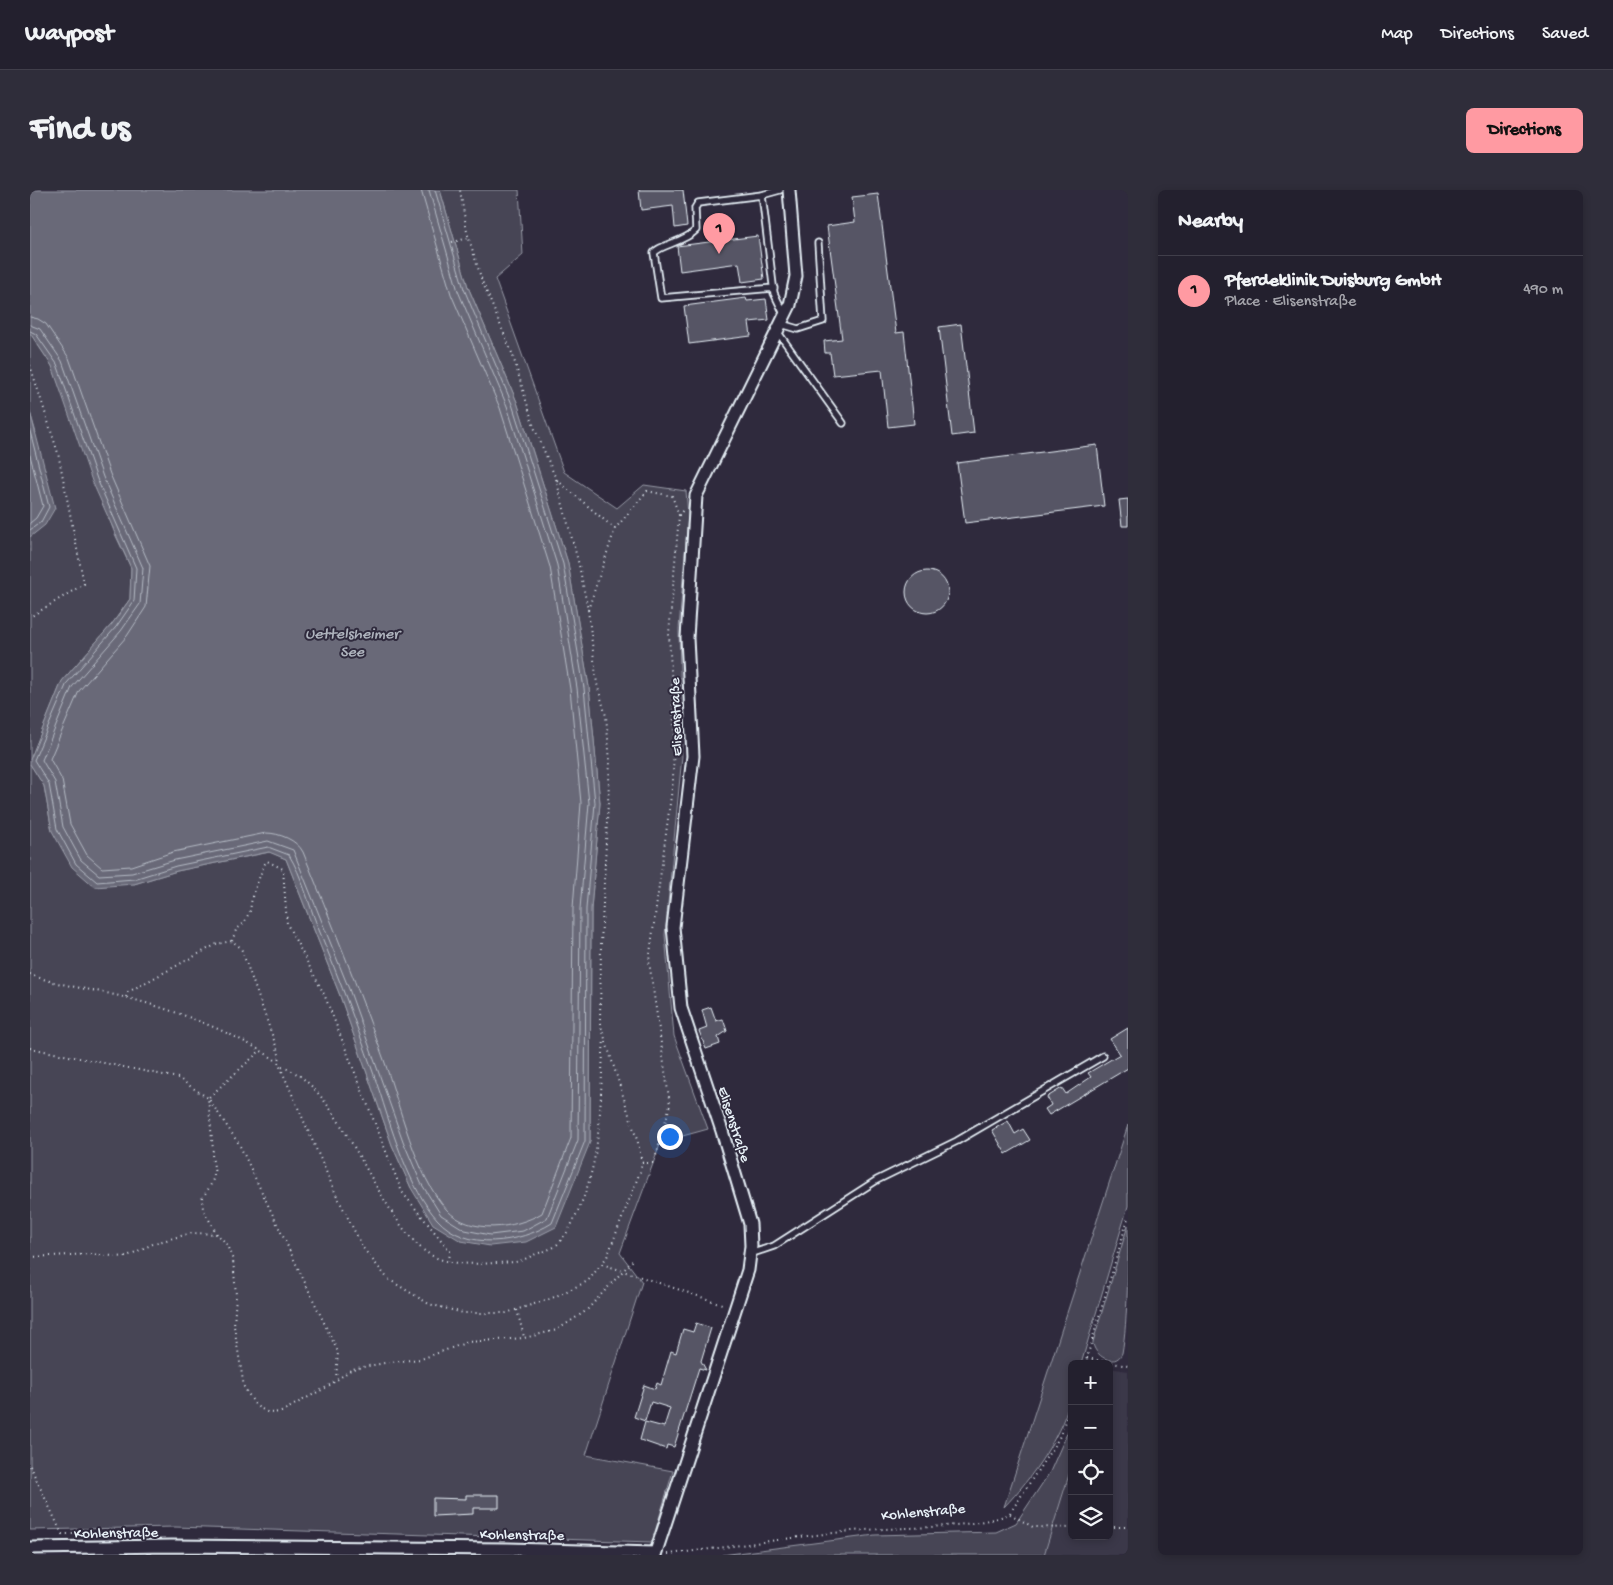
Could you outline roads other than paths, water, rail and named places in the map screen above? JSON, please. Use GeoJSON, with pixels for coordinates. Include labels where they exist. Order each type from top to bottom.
{"type":"FeatureCollection","features":[{"type":"Feature","properties":{"kind":"street","name":"Elisenstraße"},"geometry":{"type":"LineString","coordinates":[[655,1554],[748,1270],[750,1255],[750,1224],[722,1131],[681,1008],[673,927],[693,756],[687,638],[696,496],[781,323],[794,289],[796,276],[789,190]]}},
{"type":"Feature","properties":{"kind":"street","name":"Kohlenstraße"},"geometry":{"type":"LineString","coordinates":[[30,1548],[488,1548],[655,1554]]}},
{"type":"Feature","properties":{"kind":"lane"},"geometry":{"type":"LineString","coordinates":[[774,288],[661,298],[654,265],[654,253],[656,250],[671,245],[696,230],[695,208],[698,203],[762,195],[780,190]]}},
{"type":"Feature","properties":{"kind":"lane"},"geometry":{"type":"LineString","coordinates":[[762,195],[774,288],[781,323],[843,423]]}},
{"type":"Feature","properties":{"kind":"lane"},"geometry":{"type":"LineString","coordinates":[[781,323],[798,329],[823,321],[818,244]]}},
{"type":"Feature","properties":{"kind":"lane"},"geometry":{"type":"LineString","coordinates":[[750,1255],[774,1246],[877,1180],[957,1141],[1103,1056]]}},
{"type":"Feature","properties":{"kind":"water","name":"Uettelsheimer See"},"geometry":{"type":"Polygon","coordinates":[[[30,190],[440,190],[468,287],[517,402],[568,563],[589,687],[600,803],[591,909],[590,1142],[556,1227],[526,1242],[490,1246],[461,1241],[433,1224],[411,1188],[392,1145],[339,993],[286,859],[269,852],[177,871],[134,884],[95,887],[72,867],[52,831],[44,786],[30,764],[30,760],[62,681],[112,624],[130,599],[131,568],[92,481],[52,366],[30,333],[30,190]]]}},
{"type":"Feature","properties":{"kind":"water"},"geometry":{"type":"Polygon","coordinates":[[[30,412],[55,508],[45,525],[30,537],[30,412]]]}},
{"type":"Feature","properties":{"kind":"place","name":"Pferdeklinik Duisburg GmbH"},"geometry":{"type":"Point","coordinates":[719,254]}}]}
